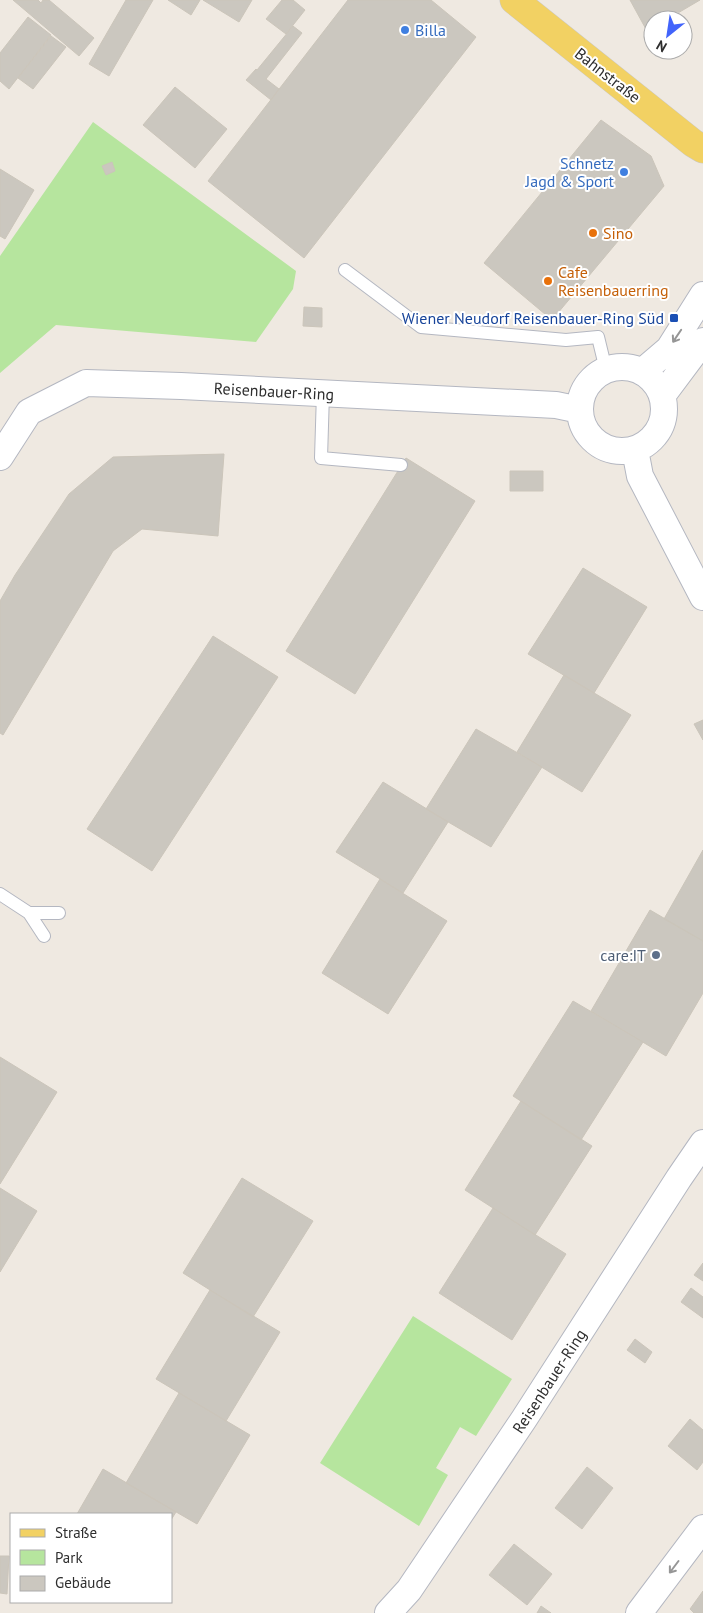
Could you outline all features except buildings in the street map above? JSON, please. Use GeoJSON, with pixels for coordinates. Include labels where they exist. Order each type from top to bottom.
{"type":"FeatureCollection","features":[{"type":"Feature","properties":{"kind":"main road","name":"Bahnstraße"},"geometry":{"type":"LineString","coordinates":[[514,0],[685,137],[703,149]]}},
{"type":"Feature","properties":{"kind":"street"},"geometry":{"type":"LineString","coordinates":[[642,372],[669,349],[703,295]]}},
{"type":"Feature","properties":{"kind":"street"},"geometry":{"type":"LineString","coordinates":[[662,396],[703,342]]}},
{"type":"Feature","properties":{"kind":"street"},"geometry":{"type":"LineString","coordinates":[[624,367],[642,372],[655,383],[662,396],[664,412],[661,426],[651,441],[635,450],[619,452],[604,448],[591,438],[583,425],[580,410],[583,393],[592,379],[606,370],[624,367]]}},
{"type":"Feature","properties":{"kind":"street","name":"Reisenbauer-Ring"},"geometry":{"type":"LineString","coordinates":[[0,457],[29,412],[86,383],[556,405],[580,410]]}},
{"type":"Feature","properties":{"kind":"street"},"geometry":{"type":"LineString","coordinates":[[635,450],[640,476],[703,597]]}},
{"type":"Feature","properties":{"kind":"street","name":"Reisenbauer-Ring"},"geometry":{"type":"LineString","coordinates":[[388,1613],[409,1590],[524,1419],[703,1143]]}},
{"type":"Feature","properties":{"kind":"street"},"geometry":{"type":"LineString","coordinates":[[639,1613],[703,1528]]}},
{"type":"Feature","properties":{"kind":"lane"},"geometry":{"type":"LineString","coordinates":[[345,270],[421,327],[566,340],[598,337],[606,370]]}},
{"type":"Feature","properties":{"kind":"lane"},"geometry":{"type":"LineString","coordinates":[[323,394],[321,458],[401,466]]}},
{"type":"Feature","properties":{"kind":"lane"},"geometry":{"type":"LineString","coordinates":[[0,894],[29,913],[44,936]]}},
{"type":"Feature","properties":{"kind":"lane"},"geometry":{"type":"LineString","coordinates":[[29,913],[59,913]]}},
{"type":"Feature","properties":{"kind":"green space"},"geometry":{"type":"Polygon","coordinates":[[[93,122],[296,271],[293,289],[256,342],[56,325],[0,373],[0,256],[93,122]]]}},
{"type":"Feature","properties":{"kind":"green space"},"geometry":{"type":"Polygon","coordinates":[[[413,1316],[512,1379],[476,1436],[460,1427],[436,1468],[448,1475],[419,1526],[320,1463],[413,1316]]]}},
{"type":"Feature","properties":{"kind":"place","name":"Billa"},"geometry":{"type":"Point","coordinates":[405,30]}},
{"type":"Feature","properties":{"kind":"place","name":"Schnetz Jagd & Sport"},"geometry":{"type":"Point","coordinates":[624,172]}},
{"type":"Feature","properties":{"kind":"place","name":"Sino"},"geometry":{"type":"Point","coordinates":[593,233]}},
{"type":"Feature","properties":{"kind":"place","name":"Cafe Reisenbauerring"},"geometry":{"type":"Point","coordinates":[548,281]}},
{"type":"Feature","properties":{"kind":"place","name":"Wiener Neudorf Reisenbauer-Ring Süd"},"geometry":{"type":"Point","coordinates":[674,318]}},
{"type":"Feature","properties":{"kind":"place","name":"care:IT"},"geometry":{"type":"Point","coordinates":[656,955]}}]}
